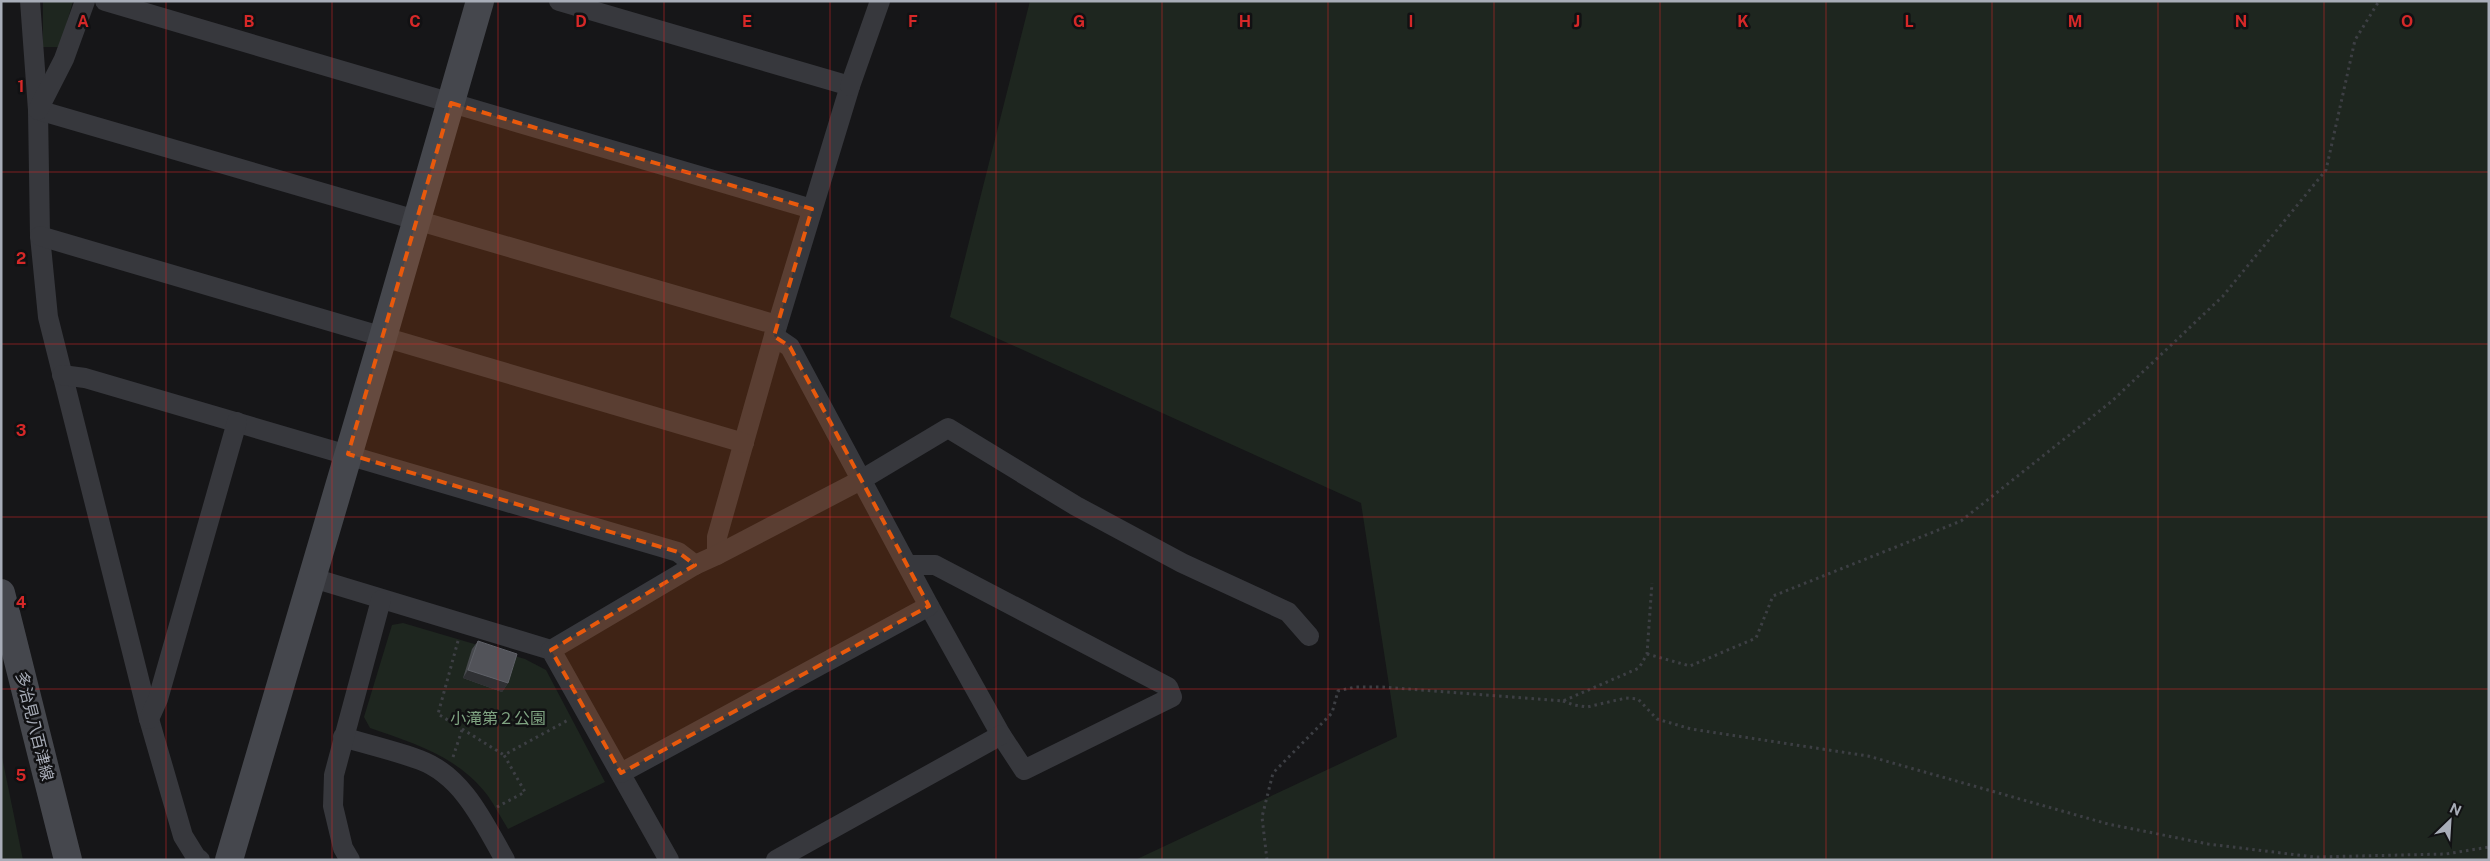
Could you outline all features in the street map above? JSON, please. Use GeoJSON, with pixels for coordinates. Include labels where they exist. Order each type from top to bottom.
{"type":"FeatureCollection","features":[{"type":"Feature","properties":{"kind":"street"},"geometry":{"type":"LineString","coordinates":[[30,1],[38,110],[40,236],[48,317],[148,719],[183,836],[196,857],[200,860]]}},
{"type":"Feature","properties":{"kind":"street"},"geometry":{"type":"LineString","coordinates":[[38,110],[64,58],[85,1]]}},
{"type":"Feature","properties":{"kind":"street"},"geometry":{"type":"LineString","coordinates":[[105,1],[812,209]]}},
{"type":"Feature","properties":{"kind":"street"},"geometry":{"type":"LineString","coordinates":[[229,860],[384,337],[415,220],[480,1]]}},
{"type":"Feature","properties":{"kind":"street"},"geometry":{"type":"LineString","coordinates":[[559,1],[614,9],[850,86]]}},
{"type":"Feature","properties":{"kind":"street"},"geometry":{"type":"LineString","coordinates":[[717,555],[716,537],[776,331],[850,86],[880,1]]}},
{"type":"Feature","properties":{"kind":"street"},"geometry":{"type":"LineString","coordinates":[[38,110],[415,220],[776,331],[790,347],[929,606],[1001,735],[1024,770],[1172,697],[1168,687],[936,565],[908,565]]}},
{"type":"Feature","properties":{"kind":"street"},"geometry":{"type":"LineString","coordinates":[[40,236],[744,444]]}},
{"type":"Feature","properties":{"kind":"street"},"geometry":{"type":"LineString","coordinates":[[62,375],[86,378],[678,552],[695,565]]}},
{"type":"Feature","properties":{"kind":"street"},"geometry":{"type":"LineString","coordinates":[[148,719],[158,698],[237,422]]}},
{"type":"Feature","properties":{"kind":"street"},"geometry":{"type":"LineString","coordinates":[[551,650],[695,565],[861,480],[948,428],[1076,506],[1166,555],[1288,612],[1309,636]]}},
{"type":"Feature","properties":{"kind":"street"},"geometry":{"type":"LineString","coordinates":[[313,578],[551,650],[669,860]]}},
{"type":"Feature","properties":{"kind":"street","name":"多治見八百津線"},"geometry":{"type":"LineString","coordinates":[[1,592],[68,860]]}},
{"type":"Feature","properties":{"kind":"street"},"geometry":{"type":"LineString","coordinates":[[350,860],[343,848],[333,806],[334,775],[381,600]]}},
{"type":"Feature","properties":{"kind":"street"},"geometry":{"type":"LineString","coordinates":[[621,773],[929,606]]}},
{"type":"Feature","properties":{"kind":"street"},"geometry":{"type":"LineString","coordinates":[[776,860],[1001,735]]}},
{"type":"Feature","properties":{"kind":"street"},"geometry":{"type":"LineString","coordinates":[[344,737],[422,761],[444,774],[476,808],[505,860]]}},
{"type":"Feature","properties":{"kind":"path"},"geometry":{"type":"LineString","coordinates":[[1647,654],[1690,666],[1756,638],[1773,596],[1961,521],[2112,401],[2223,296],[2326,170],[2355,40],[2379,1]]}},
{"type":"Feature","properties":{"kind":"path"},"geometry":{"type":"LineString","coordinates":[[1564,701],[1639,668],[1647,654],[1652,583]]}},
{"type":"Feature","properties":{"kind":"path"},"geometry":{"type":"LineString","coordinates":[[462,624],[438,714],[504,755],[525,792],[495,808]]}},
{"type":"Feature","properties":{"kind":"path"},"geometry":{"type":"LineString","coordinates":[[1267,860],[1262,817],[1273,773],[1332,713],[1338,691],[1355,687],[1382,687],[1564,701],[1587,707],[1626,698],[1638,699],[1657,719],[1691,729],[1868,756],[2108,824],[2208,844],[2314,857],[2446,854],[2489,846]]}},
{"type":"Feature","properties":{"kind":"path"},"geometry":{"type":"LineString","coordinates":[[504,755],[585,710]]}},
{"type":"Feature","properties":{"kind":"path"},"geometry":{"type":"LineString","coordinates":[[444,774],[455,753],[462,730]]}},
{"type":"Feature","properties":{"kind":"highlighted area"},"geometry":{"type":"Polygon","coordinates":[[[451,103],[812,209],[774,336],[790,347],[929,606],[621,773],[551,650],[695,565],[678,552],[348,454],[451,103]]]}},
{"type":"Feature","properties":{"kind":"green space"},"geometry":{"type":"Polygon","coordinates":[[[43,1],[73,1],[60,47],[43,47],[43,1]]]}},
{"type":"Feature","properties":{"kind":"green space"},"geometry":{"type":"Polygon","coordinates":[[[1030,1],[2489,1],[2489,860],[1135,860],[1397,737],[1361,503],[950,317],[1030,1]]]}},
{"type":"Feature","properties":{"kind":"green space","name":"小滝第２公園"},"geometry":{"type":"Polygon","coordinates":[[[403,623],[525,659],[546,670],[605,782],[508,829],[488,796],[464,771],[435,753],[403,739],[370,728],[364,717],[392,625],[403,623]]]}},
{"type":"Feature","properties":{"kind":"green space"},"geometry":{"type":"Polygon","coordinates":[[[1,752],[23,860],[1,860],[1,752]]]}},
{"type":"Feature","properties":{"kind":"building"},"geometry":{"type":"Polygon","coordinates":[[[478,641],[517,654],[508,683],[468,670],[478,641]]]}}]}
